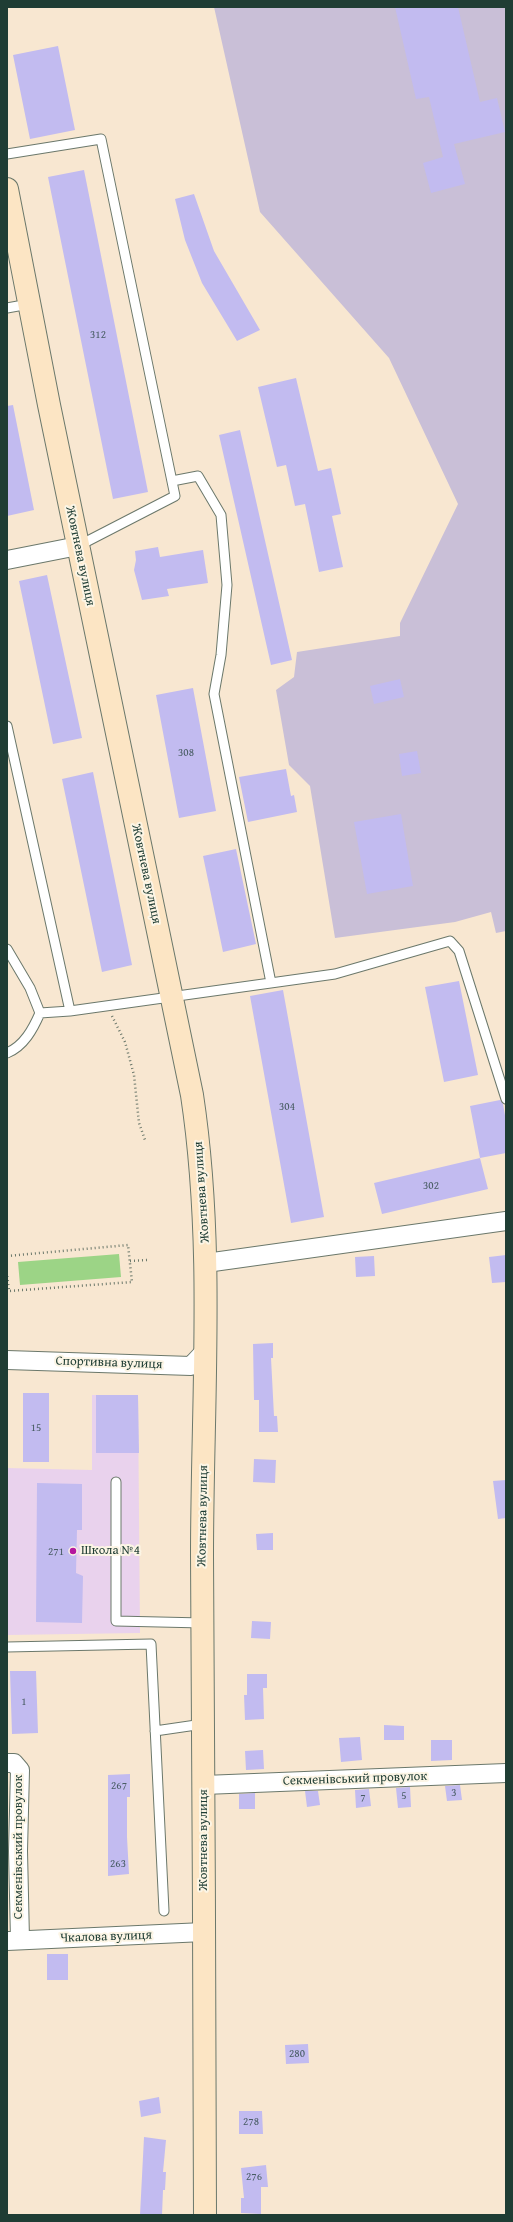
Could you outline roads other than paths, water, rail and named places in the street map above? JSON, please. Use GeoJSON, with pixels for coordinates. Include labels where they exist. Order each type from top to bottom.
{"type":"FeatureCollection","features":[{"type":"Feature","properties":{"kind":"main road","name":"Жовтнева вулиця"},"geometry":{"type":"LineString","coordinates":[[7,189],[78,546],[192,1094],[200,1149],[206,1263],[202,1623],[205,2215]]}},
{"type":"Feature","properties":{"kind":"street"},"geometry":{"type":"LineString","coordinates":[[7,560],[78,546]]}},
{"type":"Feature","properties":{"kind":"street"},"geometry":{"type":"LineString","coordinates":[[206,1263],[506,1221]]}},
{"type":"Feature","properties":{"kind":"street","name":"Спортивна вулиця"},"geometry":{"type":"LineString","coordinates":[[7,1360],[191,1366],[205,1351]]}},
{"type":"Feature","properties":{"kind":"street","name":"Секменівський провулок"},"geometry":{"type":"LineString","coordinates":[[7,1763],[14,1763],[20,1770],[14,1940]]}},
{"type":"Feature","properties":{"kind":"street","name":"Секменівський провулок"},"geometry":{"type":"LineString","coordinates":[[204,1785],[506,1773]]}},
{"type":"Feature","properties":{"kind":"street","name":"Чкалова вулиця"},"geometry":{"type":"LineString","coordinates":[[14,1940],[204,1932]]}},
{"type":"Feature","properties":{"kind":"lane"},"geometry":{"type":"LineString","coordinates":[[7,154],[101,139],[175,496],[78,546]]}},
{"type":"Feature","properties":{"kind":"lane"},"geometry":{"type":"LineString","coordinates":[[7,308],[29,304]]}},
{"type":"Feature","properties":{"kind":"lane"},"geometry":{"type":"LineString","coordinates":[[172,481],[198,476],[221,515],[227,585],[222,655],[214,694],[271,983]]}},
{"type":"Feature","properties":{"kind":"lane"},"geometry":{"type":"LineString","coordinates":[[7,726],[70,1011]]}},
{"type":"Feature","properties":{"kind":"lane"},"geometry":{"type":"LineString","coordinates":[[40,1013],[70,1011],[335,974],[450,941],[460,950],[506,1099]]}},
{"type":"Feature","properties":{"kind":"lane"},"geometry":{"type":"LineString","coordinates":[[7,948],[30,988],[40,1013],[31,1031],[14,1050],[7,1053]]}},
{"type":"Feature","properties":{"kind":"lane"},"geometry":{"type":"LineString","coordinates":[[116,1482],[116,1621],[202,1623]]}},
{"type":"Feature","properties":{"kind":"lane"},"geometry":{"type":"LineString","coordinates":[[7,1647],[151,1644],[164,1911]]}},
{"type":"Feature","properties":{"kind":"lane"},"geometry":{"type":"LineString","coordinates":[[155,1732],[203,1724]]}},
{"type":"Feature","properties":{"kind":"place","name":"Школа №4"},"geometry":{"type":"Point","coordinates":[73,1551]}}]}
